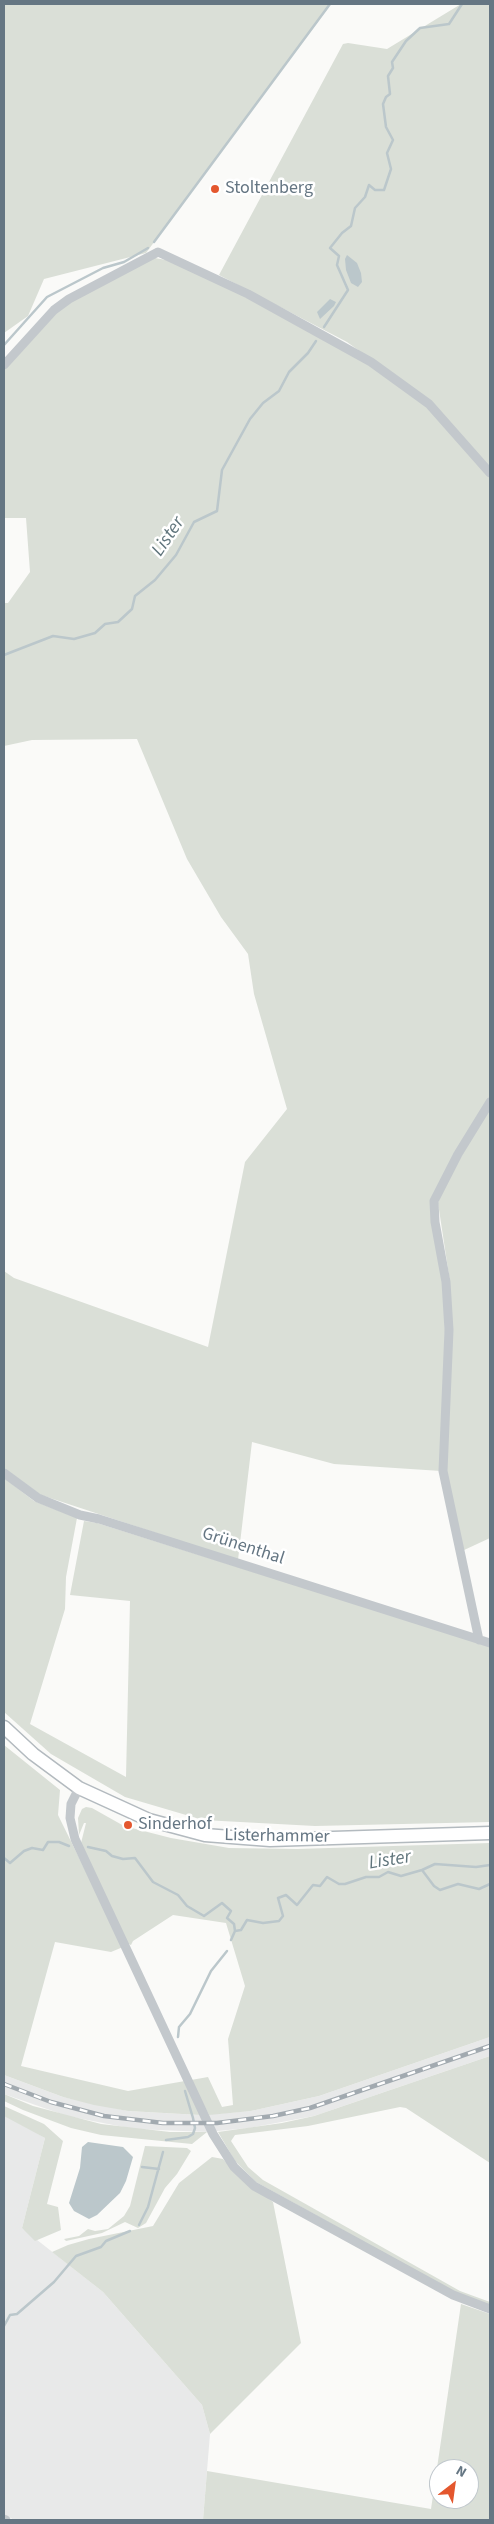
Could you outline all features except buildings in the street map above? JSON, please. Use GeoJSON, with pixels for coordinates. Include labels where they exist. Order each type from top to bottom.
{"type":"FeatureCollection","features":[{"type":"Feature","properties":{"kind":"main road","name":"Listerhammer"},"geometry":{"type":"LineString","coordinates":[[4,1727],[33,1754],[79,1788],[149,1820],[205,1835],[270,1840],[490,1833]]}},
{"type":"Feature","properties":{"kind":"street"},"geometry":{"type":"LineString","coordinates":[[4,365],[61,304],[158,252],[248,294],[371,362],[429,404],[490,473]]}},
{"type":"Feature","properties":{"kind":"street"},"geometry":{"type":"LineString","coordinates":[[479,1640],[443,1471],[449,1330],[446,1282],[435,1222],[434,1201],[458,1154],[490,1102]]}},
{"type":"Feature","properties":{"kind":"street","name":"Grünenthal"},"geometry":{"type":"LineString","coordinates":[[4,1473],[38,1498],[80,1515],[99,1519],[490,1643]]}},
{"type":"Feature","properties":{"kind":"street"},"geometry":{"type":"LineString","coordinates":[[79,1788],[72,1804],[70,1818],[75,1839],[213,2134],[234,2167],[254,2186],[453,2295],[490,2309]]}},
{"type":"Feature","properties":{"kind":"shaded area"},"geometry":{"type":"Polygon","coordinates":[[[4,4],[331,4],[146,253],[44,279],[28,316],[4,333],[4,4]]]}},
{"type":"Feature","properties":{"kind":"shaded area"},"geometry":{"type":"Polygon","coordinates":[[[461,4],[490,4],[490,467],[430,402],[347,342],[219,275],[343,44],[348,43],[387,49],[461,4]]]}},
{"type":"Feature","properties":{"kind":"shaded area"},"geometry":{"type":"Polygon","coordinates":[[[347,255],[357,263],[361,273],[362,282],[358,287],[351,283],[346,270],[345,259],[347,255]]]}},
{"type":"Feature","properties":{"kind":"shaded area"},"geometry":{"type":"Polygon","coordinates":[[[155,258],[166,260],[252,299],[368,363],[426,405],[490,478],[490,1098],[431,1204],[443,1282],[445,1330],[441,1471],[334,1464],[252,1442],[238,1560],[41,1495],[4,1468],[4,1271],[14,1278],[208,1347],[245,1162],[287,1109],[254,994],[248,954],[221,917],[187,859],[137,739],[32,740],[4,746],[4,603],[8,603],[30,572],[26,518],[4,518],[4,368],[40,327],[70,301],[155,258]]]}},
{"type":"Feature","properties":{"kind":"shaded area"},"geometry":{"type":"Polygon","coordinates":[[[330,299],[336,302],[334,306],[320,319],[317,312],[330,299]]]}},
{"type":"Feature","properties":{"kind":"shaded area"},"geometry":{"type":"Polygon","coordinates":[[[490,1107],[490,1538],[462,1551],[445,1471],[450,1282],[438,1203],[444,1186],[490,1107]]]}},
{"type":"Feature","properties":{"kind":"shaded area"},"geometry":{"type":"Polygon","coordinates":[[[4,1478],[34,1501],[77,1518],[66,1577],[65,1609],[30,1724],[126,1777],[130,1601],[70,1595],[84,1521],[97,1523],[490,1646],[490,1822],[315,1826],[203,1820],[125,1797],[51,1754],[4,1712],[4,1478]]]}},
{"type":"Feature","properties":{"kind":"shaded area"},"geometry":{"type":"Polygon","coordinates":[[[4,1745],[60,1790],[58,1815],[123,1947],[111,1952],[55,1942],[21,2066],[128,2091],[185,2081],[200,2115],[128,2111],[94,2105],[63,2097],[4,2075],[4,1745]]]}},
{"type":"Feature","properties":{"kind":"shaded area"},"geometry":{"type":"Polygon","coordinates":[[[86,1807],[92,1808],[124,1826],[171,1838],[229,1848],[297,1849],[490,1843],[490,2037],[319,2096],[251,2111],[209,2115],[191,2080],[208,2077],[222,2107],[233,2105],[228,2039],[245,1986],[226,1923],[173,1915],[133,1941],[131,1945],[126,1943],[81,1843],[86,1823],[84,1823],[79,1835],[78,1818],[82,1809],[86,1807]]]}},
{"type":"Feature","properties":{"kind":"shaded area"},"geometry":{"type":"Polygon","coordinates":[[[490,2037],[490,2056],[314,2116],[249,2128],[207,2132],[134,2129],[67,2116],[4,2094],[4,2075],[63,2097],[128,2111],[200,2115],[251,2111],[319,2096],[490,2037]]]}},
{"type":"Feature","properties":{"kind":"shaded area"},"geometry":{"type":"Polygon","coordinates":[[[490,2056],[490,2163],[406,2108],[400,2107],[308,2126],[235,2135],[231,2141],[248,2167],[263,2180],[460,2291],[490,2302],[490,2306],[458,2294],[256,2182],[235,2161],[218,2132],[282,2123],[314,2116],[490,2056]]]}},
{"type":"Feature","properties":{"kind":"shaded area"},"geometry":{"type":"Polygon","coordinates":[[[4,2094],[33,2106],[101,2124],[170,2132],[207,2132],[192,2144],[101,2135],[71,2128],[23,2110],[4,2101],[4,2094]]]}},
{"type":"Feature","properties":{"kind":"shaded area"},"geometry":{"type":"Polygon","coordinates":[[[4,2106],[44,2124],[63,2141],[47,2204],[58,2207],[61,2230],[35,2241],[22,2228],[45,2138],[4,2116],[4,2106]]]}},
{"type":"Feature","properties":{"kind":"shaded area"},"geometry":{"type":"Polygon","coordinates":[[[4,2113],[45,2138],[22,2228],[103,2292],[202,2405],[210,2434],[203,2520],[14,2520],[4,2514],[4,2113]]]}},
{"type":"Feature","properties":{"kind":"shaded area"},"geometry":{"type":"Polygon","coordinates":[[[88,2142],[123,2147],[133,2157],[126,2181],[120,2193],[97,2215],[89,2219],[74,2211],[69,2203],[80,2168],[82,2147],[88,2142]]]}},
{"type":"Feature","properties":{"kind":"shaded area"},"geometry":{"type":"Polygon","coordinates":[[[145,2146],[187,2148],[191,2151],[177,2174],[165,2188],[146,2223],[138,2228],[125,2222],[102,2233],[66,2241],[64,2239],[79,2236],[88,2229],[95,2231],[108,2229],[124,2216],[130,2206],[145,2146]]]}},
{"type":"Feature","properties":{"kind":"shaded area"},"geometry":{"type":"Polygon","coordinates":[[[212,2157],[223,2159],[239,2176],[273,2202],[301,2343],[210,2434],[202,2405],[103,2292],[52,2252],[89,2239],[153,2226],[179,2183],[212,2157]]]}},
{"type":"Feature","properties":{"kind":"shaded area"},"geometry":{"type":"Polygon","coordinates":[[[461,2304],[490,2314],[490,2520],[203,2520],[207,2471],[429,2509],[479,2509],[479,2459],[438,2459],[461,2304]]]}},
{"type":"Feature","properties":{"kind":"waterway"},"geometry":{"type":"LineString","coordinates":[[154,242],[330,4]]}},
{"type":"Feature","properties":{"kind":"waterway","name":"Lister"},"geometry":{"type":"LineString","coordinates":[[324,327],[348,290],[337,265],[339,256],[330,248],[342,233],[351,226],[355,208],[365,197],[369,185],[375,190],[384,190],[391,169],[387,153],[393,140],[386,127],[383,104],[386,97],[390,94],[388,76],[393,68],[392,62],[406,41],[420,28],[449,24],[462,4]]}},
{"type":"Feature","properties":{"kind":"waterway"},"geometry":{"type":"LineString","coordinates":[[4,345],[47,297],[103,268],[124,262],[148,248]]}},
{"type":"Feature","properties":{"kind":"waterway","name":"Lister"},"geometry":{"type":"LineString","coordinates":[[4,655],[53,636],[74,639],[95,633],[105,624],[118,622],[132,609],[135,596],[155,580],[176,555],[194,522],[217,511],[222,470],[250,419],[263,403],[279,391],[289,372],[308,353],[316,341]]}},
{"type":"Feature","properties":{"kind":"waterway","name":"Lister"},"geometry":{"type":"LineString","coordinates":[[4,1858],[10,1863],[24,1851],[32,1848],[43,1850],[48,1842],[59,1842],[69,1846]]}},
{"type":"Feature","properties":{"kind":"waterway","name":"Lister"},"geometry":{"type":"LineString","coordinates":[[88,1847],[106,1851],[112,1856],[123,1859],[135,1858],[153,1882],[178,1895],[187,1906],[204,1916],[222,1903],[231,1911],[227,1918],[234,1924],[235,1931],[241,1930],[247,1920],[263,1923],[279,1921],[283,1916],[278,1898],[286,1895],[297,1905],[313,1885],[320,1886],[327,1877],[339,1884],[345,1884],[366,1877],[379,1877],[388,1872],[401,1876],[422,1870],[434,1886],[440,1890],[458,1884],[479,1889],[490,1884]]}},
{"type":"Feature","properties":{"kind":"waterway"},"geometry":{"type":"LineString","coordinates":[[422,1870],[435,1864],[476,1867],[490,1865]]}},
{"type":"Feature","properties":{"kind":"waterway"},"geometry":{"type":"LineString","coordinates":[[231,1940],[235,1931]]}},
{"type":"Feature","properties":{"kind":"waterway"},"geometry":{"type":"LineString","coordinates":[[178,2037],[179,2027],[190,2014],[211,1971],[227,1951]]}},
{"type":"Feature","properties":{"kind":"waterway"},"geometry":{"type":"LineString","coordinates":[[166,2140],[188,2137],[193,2134],[195,2128],[185,2091]]}},
{"type":"Feature","properties":{"kind":"waterway"},"geometry":{"type":"LineString","coordinates":[[139,2225],[148,2207],[163,2152]]}},
{"type":"Feature","properties":{"kind":"waterway"},"geometry":{"type":"LineString","coordinates":[[142,2167],[159,2169]]}},
{"type":"Feature","properties":{"kind":"waterway"},"geometry":{"type":"LineString","coordinates":[[4,2326],[10,2315],[17,2314],[54,2282],[76,2256],[101,2247],[106,2241],[130,2231]]}},
{"type":"Feature","properties":{"kind":"railway"},"geometry":{"type":"LineString","coordinates":[[4,2084],[51,2102],[104,2116],[163,2123],[217,2123],[273,2116],[310,2108],[490,2046]]}},
{"type":"Feature","properties":{"kind":"place","name":"Stoltenberg"},"geometry":{"type":"Point","coordinates":[215,189]}},
{"type":"Feature","properties":{"kind":"place","name":"Sinderhof"},"geometry":{"type":"Point","coordinates":[128,1825]}}]}
